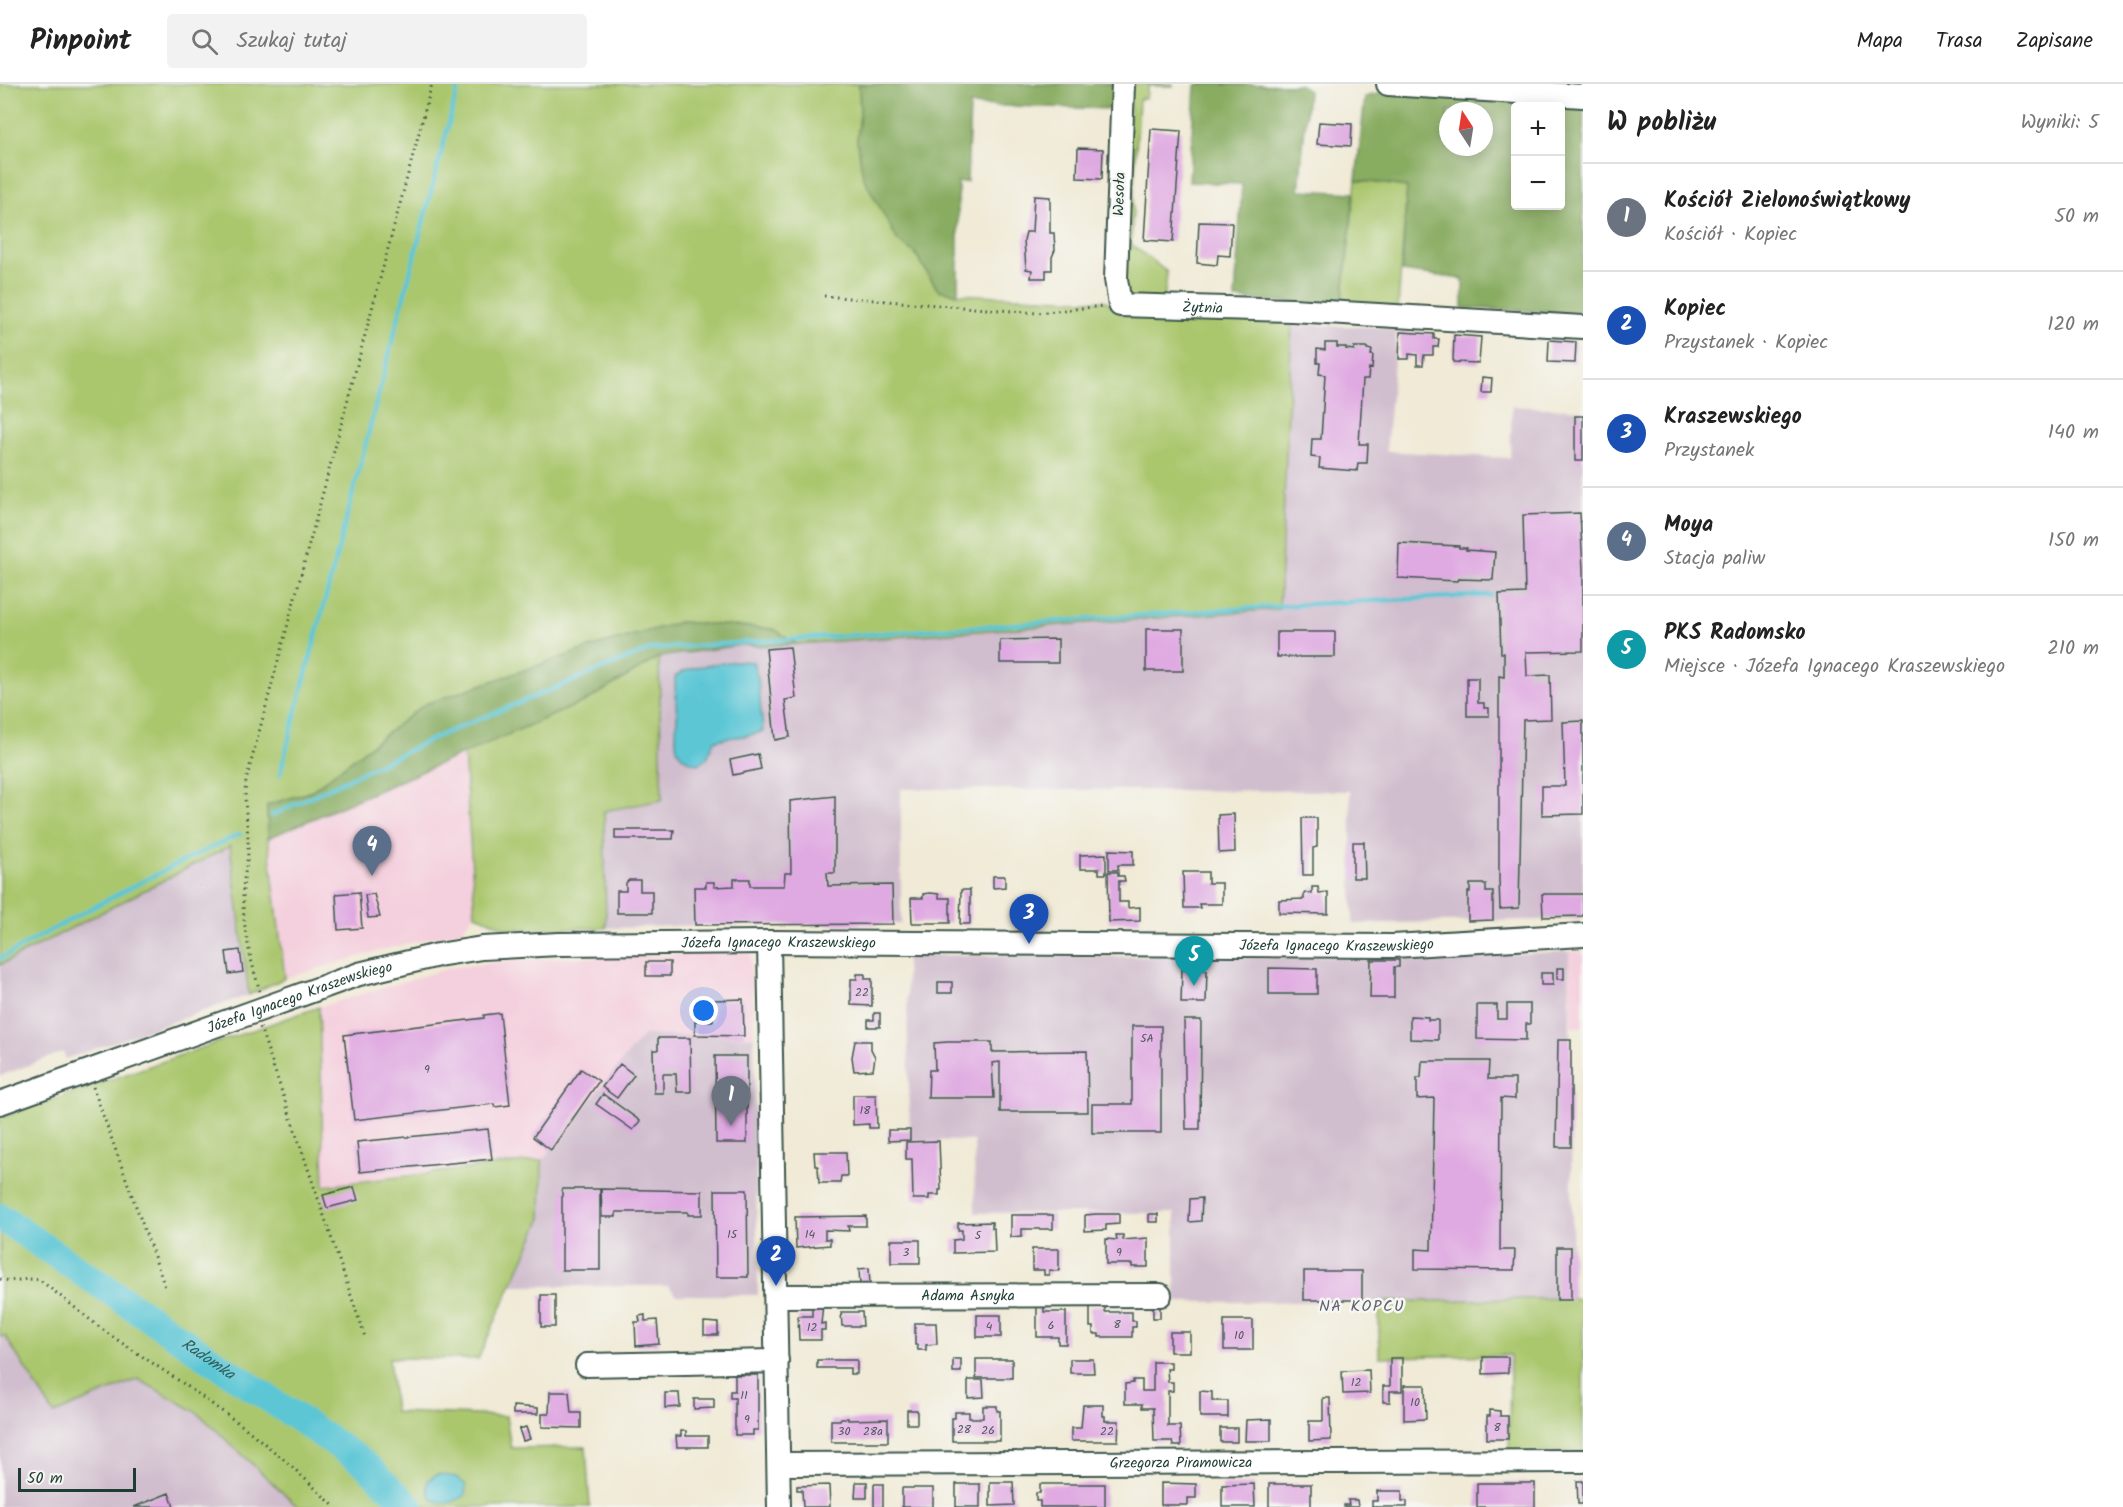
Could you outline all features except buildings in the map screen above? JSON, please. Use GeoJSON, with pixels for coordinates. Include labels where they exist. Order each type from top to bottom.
{"type":"FeatureCollection","features":[{"type":"Feature","properties":{"kind":"street","name":"Wesoła"},"geometry":{"type":"LineString","coordinates":[[1120,305],[1116,279],[1123,84]]}},
{"type":"Feature","properties":{"kind":"street"},"geometry":{"type":"LineString","coordinates":[[1388,84],[1583,96]]}},
{"type":"Feature","properties":{"kind":"street","name":"Żytnia"},"geometry":{"type":"LineString","coordinates":[[1120,305],[1293,310],[1583,327]]}},
{"type":"Feature","properties":{"kind":"street","name":"Józefa Ignacego Kraszewskiego"},"geometry":{"type":"LineString","coordinates":[[0,1103],[88,1071],[258,1002],[359,974],[438,955],[482,948],[559,944],[769,942],[1393,946],[1583,935]]}},
{"type":"Feature","properties":{"kind":"street"},"geometry":{"type":"LineString","coordinates":[[769,942],[779,1507]]}},
{"type":"Feature","properties":{"kind":"street","name":"Adama Asnyka"},"geometry":{"type":"LineString","coordinates":[[776,1296],[1160,1295]]}},
{"type":"Feature","properties":{"kind":"street"},"geometry":{"type":"LineString","coordinates":[[587,1365],[777,1361]]}},
{"type":"Feature","properties":{"kind":"street","name":"Grzegorza Piramowicza"},"geometry":{"type":"LineString","coordinates":[[779,1464],[1583,1461]]}},
{"type":"Feature","properties":{"kind":"path"},"geometry":{"type":"LineString","coordinates":[[365,1337],[277,1081],[258,1002],[243,903],[248,851],[244,800],[246,781],[432,84]]}},
{"type":"Feature","properties":{"kind":"path"},"geometry":{"type":"LineString","coordinates":[[824,296],[1037,313],[1120,305]]}},
{"type":"Feature","properties":{"kind":"path"},"geometry":{"type":"LineString","coordinates":[[88,1071],[165,1287]]}},
{"type":"Feature","properties":{"kind":"path"},"geometry":{"type":"LineString","coordinates":[[0,1279],[40,1280],[107,1333],[244,1426],[335,1507]]}},
{"type":"Feature","properties":{"kind":"shaded area"},"geometry":{"type":"Polygon","coordinates":[[[1292,324],[1397,328],[1386,451],[1510,458],[1512,406],[1583,410],[1583,919],[1353,924],[1350,791],[901,789],[901,924],[845,921],[606,928],[604,811],[662,800],[659,657],[740,645],[768,646],[1279,609],[1292,324]]]}},
{"type":"Feature","properties":{"kind":"shaded area"},"geometry":{"type":"Polygon","coordinates":[[[464,753],[475,914],[460,931],[382,950],[285,978],[268,838],[464,753]]]}},
{"type":"Feature","properties":{"kind":"shaded area"},"geometry":{"type":"Polygon","coordinates":[[[230,845],[249,995],[66,1059],[63,1052],[0,1076],[0,965],[230,845]]]}},
{"type":"Feature","properties":{"kind":"shaded area"},"geometry":{"type":"Polygon","coordinates":[[[1569,951],[1583,951],[1583,1027],[1571,1027],[1569,951]]]}},
{"type":"Feature","properties":{"kind":"shaded area"},"geometry":{"type":"Polygon","coordinates":[[[1569,951],[1573,1298],[1379,1302],[1175,1302],[1175,1213],[975,1213],[974,1141],[910,1140],[906,955],[1215,957],[1514,954],[1569,951]]]}},
{"type":"Feature","properties":{"kind":"shaded area"},"geometry":{"type":"Polygon","coordinates":[[[751,952],[754,1037],[643,1035],[542,1160],[324,1186],[319,1007],[449,968],[529,959],[751,952]]]}},
{"type":"Feature","properties":{"kind":"shaded area"},"geometry":{"type":"Polygon","coordinates":[[[643,1035],[754,1037],[758,1295],[677,1295],[668,1286],[512,1286],[541,1220],[542,1160],[643,1035]]]}},
{"type":"Feature","properties":{"kind":"shaded area"},"geometry":{"type":"Polygon","coordinates":[[[5,1336],[54,1413],[138,1379],[198,1413],[298,1507],[0,1507],[0,1337],[5,1336]]]}},
{"type":"Feature","properties":{"kind":"green space"},"geometry":{"type":"Polygon","coordinates":[[[0,84],[859,84],[860,114],[857,141],[898,241],[915,253],[938,290],[958,294],[1106,301],[1124,315],[1180,320],[1254,315],[1292,324],[1279,609],[796,644],[774,629],[680,622],[589,648],[425,704],[310,792],[267,805],[268,838],[285,978],[249,995],[230,846],[0,965],[0,84]]]}},
{"type":"Feature","properties":{"kind":"green space"},"geometry":{"type":"Polygon","coordinates":[[[859,84],[1117,84],[1115,109],[970,105],[967,182],[958,182],[958,294],[938,290],[915,253],[898,241],[863,177],[857,141],[860,114],[859,84]]]}},
{"type":"Feature","properties":{"kind":"green space"},"geometry":{"type":"Polygon","coordinates":[[[1135,84],[1173,84],[1173,86],[1148,86],[1146,98],[1139,99],[1131,244],[1167,272],[1164,303],[1129,300],[1122,286],[1131,89],[1135,84]]]}},
{"type":"Feature","properties":{"kind":"green space"},"geometry":{"type":"Polygon","coordinates":[[[1197,84],[1301,85],[1308,91],[1299,190],[1354,193],[1342,305],[1235,299],[1242,184],[1189,182],[1195,86],[1197,84]]]}},
{"type":"Feature","properties":{"kind":"green space"},"geometry":{"type":"Polygon","coordinates":[[[1389,91],[1583,103],[1583,313],[1463,308],[1463,279],[1402,271],[1407,187],[1356,180],[1365,97],[1389,91]]]}},
{"type":"Feature","properties":{"kind":"green space"},"geometry":{"type":"Polygon","coordinates":[[[1356,180],[1407,187],[1398,307],[1342,305],[1356,180]]]}},
{"type":"Feature","properties":{"kind":"green space"},"geometry":{"type":"Polygon","coordinates":[[[680,622],[774,629],[796,644],[740,645],[659,657],[588,700],[268,838],[267,805],[310,792],[425,704],[589,648],[680,622]]]}},
{"type":"Feature","properties":{"kind":"green space"},"geometry":{"type":"Polygon","coordinates":[[[659,657],[662,800],[604,811],[606,928],[507,929],[475,914],[464,753],[588,700],[659,657]]]}},
{"type":"Feature","properties":{"kind":"green space"},"geometry":{"type":"Polygon","coordinates":[[[319,1007],[324,1186],[542,1160],[541,1220],[478,1359],[389,1358],[395,1412],[506,1416],[511,1448],[586,1447],[590,1507],[298,1507],[198,1413],[138,1379],[54,1414],[5,1336],[0,1337],[0,1118],[319,1007]]]}},
{"type":"Feature","properties":{"kind":"green space"},"geometry":{"type":"Polygon","coordinates":[[[1573,1298],[1583,1300],[1583,1452],[1509,1453],[1510,1355],[1379,1357],[1379,1302],[1573,1298]]]}},
{"type":"Feature","properties":{"kind":"water"},"geometry":{"type":"Polygon","coordinates":[[[738,661],[753,662],[758,679],[763,731],[714,741],[707,758],[698,764],[688,761],[678,751],[676,745],[675,677],[696,667],[738,661]]]}},
{"type":"Feature","properties":{"kind":"water"},"geometry":{"type":"Polygon","coordinates":[[[438,1474],[456,1477],[466,1485],[465,1495],[449,1503],[431,1499],[427,1488],[428,1480],[438,1474]]]}},
{"type":"Feature","properties":{"kind":"waterway"},"geometry":{"type":"LineString","coordinates":[[280,774],[459,84]]}},
{"type":"Feature","properties":{"kind":"waterway"},"geometry":{"type":"LineString","coordinates":[[272,815],[445,733],[651,649],[1309,604],[1491,595]]}},
{"type":"Feature","properties":{"kind":"waterway"},"geometry":{"type":"LineString","coordinates":[[0,959],[118,894],[240,834]]}},
{"type":"Feature","properties":{"kind":"waterway","name":"Radomka"},"geometry":{"type":"LineString","coordinates":[[0,1217],[364,1463],[410,1507]]}},
{"type":"Feature","properties":{"kind":"place","name":"Moya"},"geometry":{"type":"Point","coordinates":[372,876]}},
{"type":"Feature","properties":{"kind":"place","name":"Kraszewskiego"},"geometry":{"type":"Point","coordinates":[1029,944]}},
{"type":"Feature","properties":{"kind":"place","name":"PKS Radomsko"},"geometry":{"type":"Point","coordinates":[1194,986]}},
{"type":"Feature","properties":{"kind":"place","name":"Kościół Zielonoświątkowy"},"geometry":{"type":"Point","coordinates":[731,1126]}},
{"type":"Feature","properties":{"kind":"place","name":"Kopiec"},"geometry":{"type":"Point","coordinates":[776,1286]}},
{"type":"Feature","properties":{"kind":"district","name":"NA KOPCU"},"geometry":{"type":"Point","coordinates":[1362,1305]}}]}
